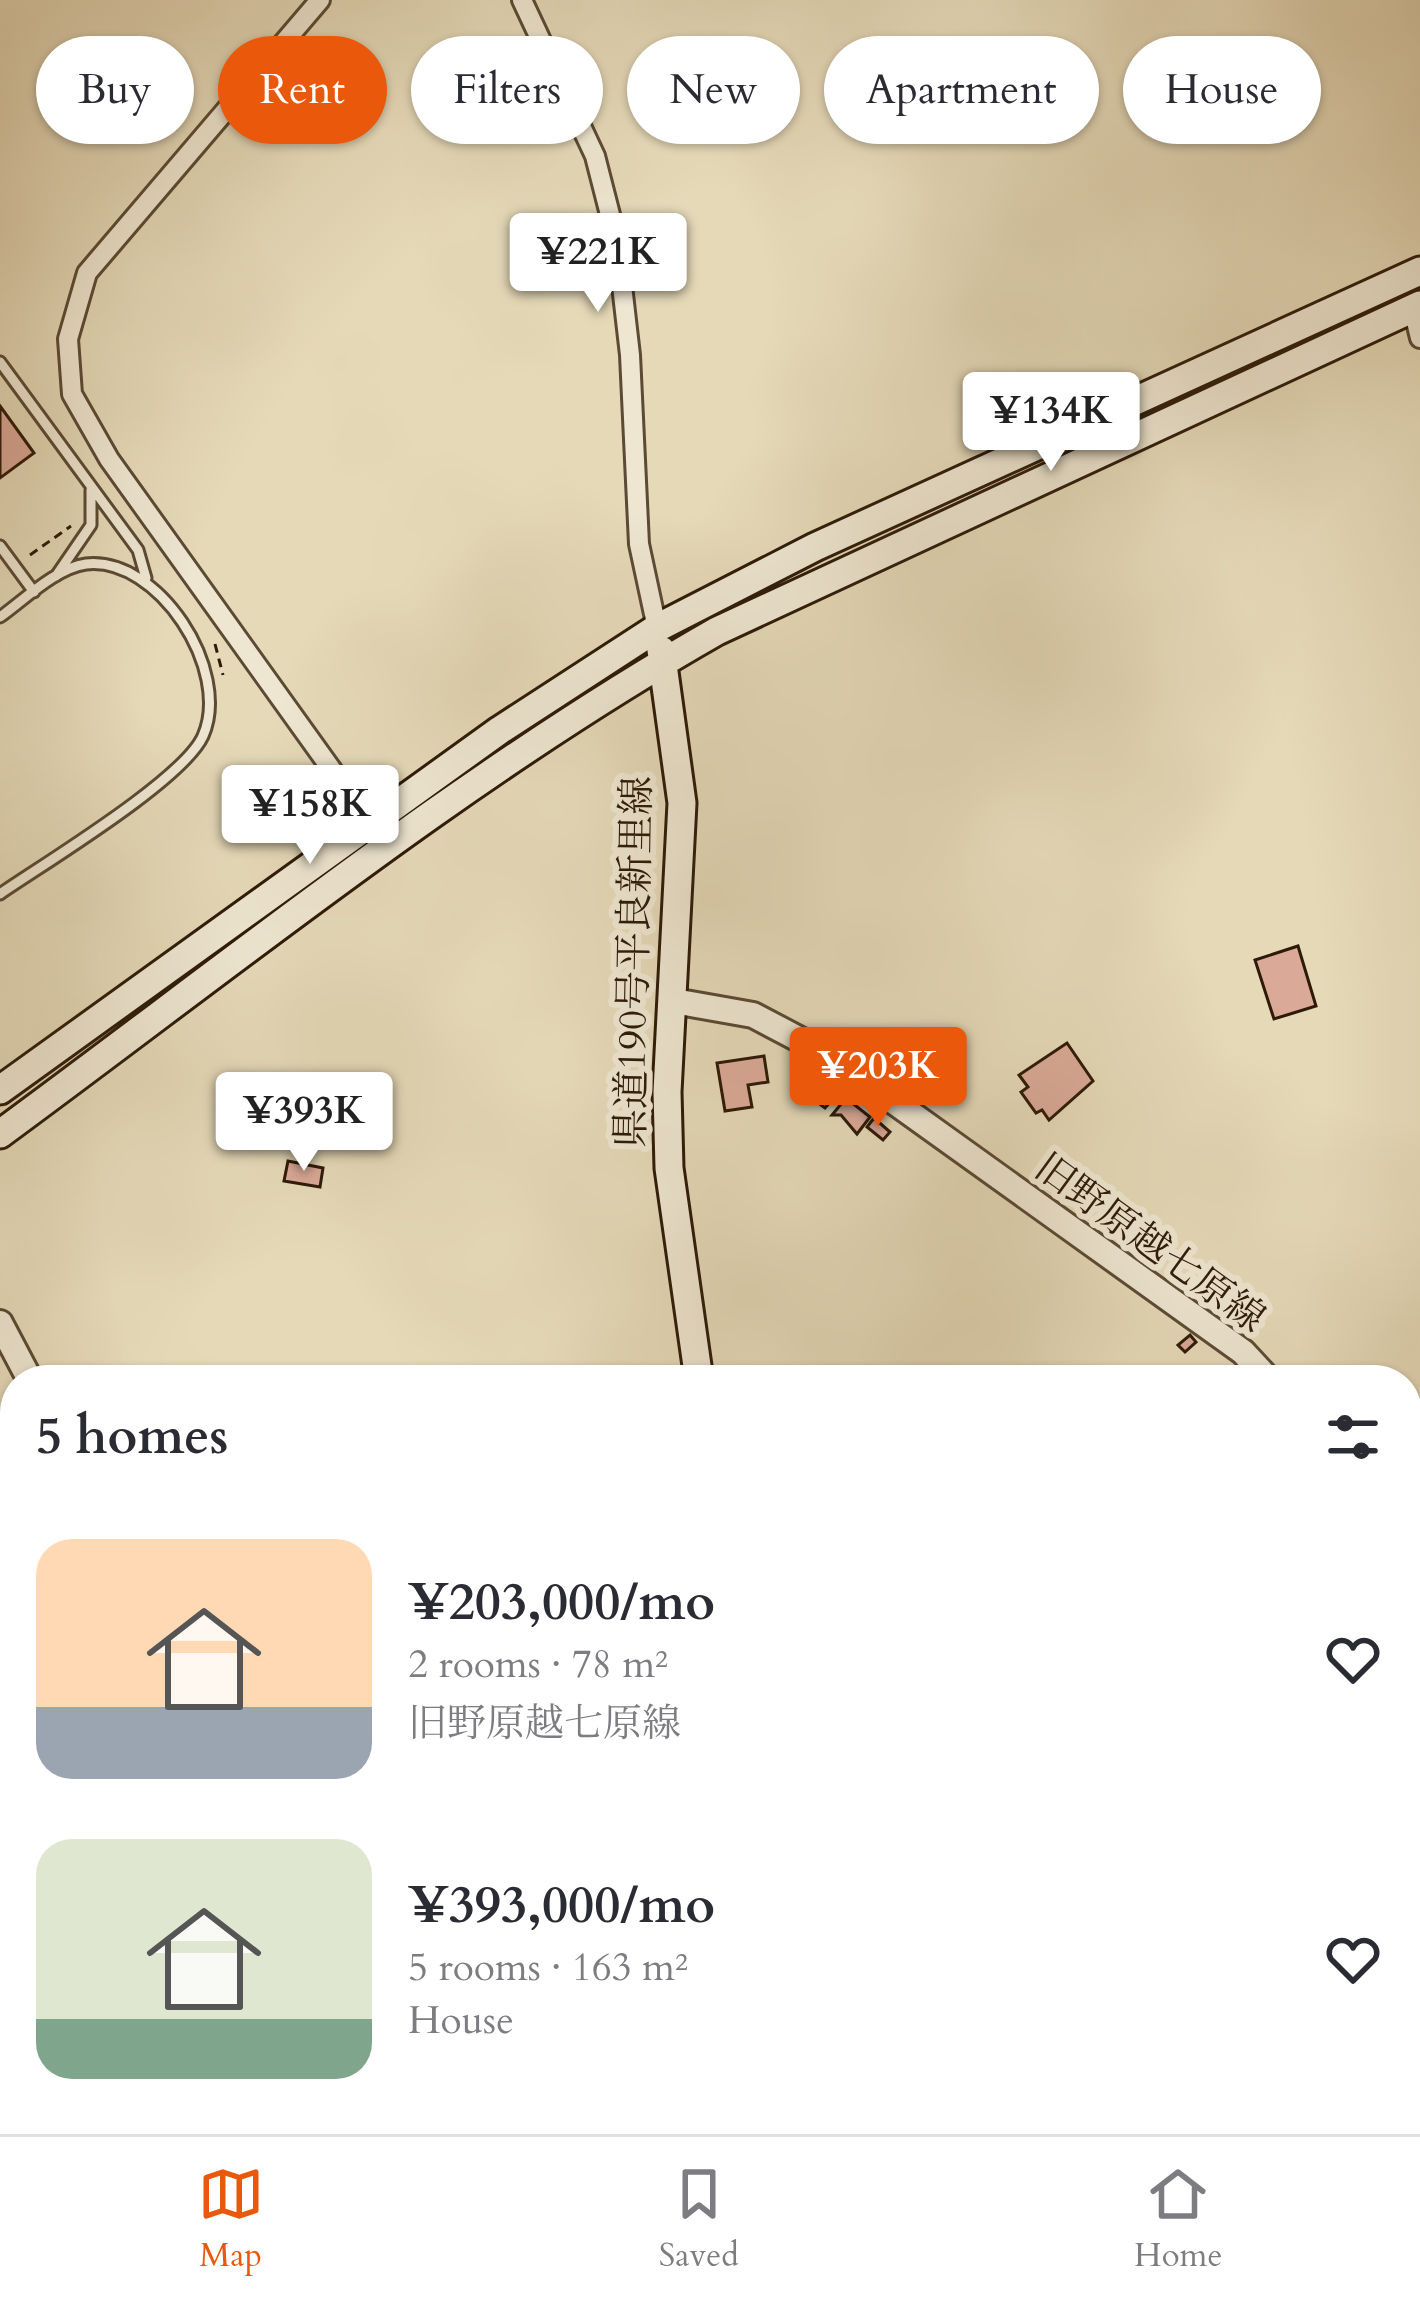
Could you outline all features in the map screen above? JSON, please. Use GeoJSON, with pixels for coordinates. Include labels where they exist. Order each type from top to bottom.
{"type":"FeatureCollection","features":[{"type":"Feature","properties":{"kind":"main road"},"geometry":{"type":"LineString","coordinates":[[0,1090],[500,730],[657,628],[814,547],[1420,271]]}},
{"type":"Feature","properties":{"kind":"main road"},"geometry":{"type":"LineString","coordinates":[[0,1134],[393,845],[716,631],[1416,307]]}},
{"type":"Feature","properties":{"kind":"main road","name":"県道190号平良新里線"},"geometry":{"type":"LineString","coordinates":[[657,628],[682,802],[667,1092],[669,1168],[697,1365]]}},
{"type":"Feature","properties":{"kind":"street"},"geometry":{"type":"LineString","coordinates":[[320,0],[87,273],[74,304],[67,370],[72,394],[110,459],[370,823]]}},
{"type":"Feature","properties":{"kind":"street"},"geometry":{"type":"LineString","coordinates":[[522,0],[595,156],[617,242],[629,355],[639,544],[657,628]]}},
{"type":"Feature","properties":{"kind":"street"},"geometry":{"type":"LineString","coordinates":[[1416,307],[1420,338]]}},
{"type":"Feature","properties":{"kind":"street","name":"旧野原越七原線"},"geometry":{"type":"LineString","coordinates":[[674,1001],[753,1015],[829,1055],[1255,1365]]}},
{"type":"Feature","properties":{"kind":"street"},"geometry":{"type":"LineString","coordinates":[[0,1323],[22,1365]]}},
{"type":"Feature","properties":{"kind":"lane"},"geometry":{"type":"LineString","coordinates":[[0,362],[138,550],[146,578],[201,654],[211,694],[202,737],[138,798],[0,894]]}},
{"type":"Feature","properties":{"kind":"lane"},"geometry":{"type":"LineString","coordinates":[[54,579],[91,525],[90,485]]}},
{"type":"Feature","properties":{"kind":"lane"},"geometry":{"type":"LineString","coordinates":[[0,546],[34,592]]}},
{"type":"Feature","properties":{"kind":"lane"},"geometry":{"type":"LineString","coordinates":[[0,617],[81,564],[113,564],[146,578]]}},
{"type":"Feature","properties":{"kind":"path"},"geometry":{"type":"LineString","coordinates":[[15,566],[94,509]]}},
{"type":"Feature","properties":{"kind":"building"},"geometry":{"type":"Polygon","coordinates":[[[0,406],[34,453],[0,478],[0,406]]]}},
{"type":"Feature","properties":{"kind":"building"},"geometry":{"type":"Polygon","coordinates":[[[1298,946],[1316,1006],[1274,1019],[1255,960],[1298,946]]]}},
{"type":"Feature","properties":{"kind":"building"},"geometry":{"type":"Polygon","coordinates":[[[1067,1043],[1093,1081],[1049,1120],[1042,1110],[1036,1113],[1021,1092],[1028,1087],[1019,1075],[1067,1043]]]}},
{"type":"Feature","properties":{"kind":"building"},"geometry":{"type":"Polygon","coordinates":[[[764,1056],[768,1082],[748,1085],[752,1107],[725,1111],[717,1063],[764,1056]]]}},
{"type":"Feature","properties":{"kind":"building"},"geometry":{"type":"Polygon","coordinates":[[[810,1066],[838,1093],[825,1108],[804,1092],[809,1085],[800,1078],[810,1066]]]}},
{"type":"Feature","properties":{"kind":"building"},"geometry":{"type":"Polygon","coordinates":[[[846,1098],[870,1117],[857,1134],[841,1115],[832,1115],[846,1098]]]}},
{"type":"Feature","properties":{"kind":"building"},"geometry":{"type":"Polygon","coordinates":[[[874,1118],[890,1132],[883,1140],[867,1127],[874,1118]]]}},
{"type":"Feature","properties":{"kind":"building"},"geometry":{"type":"Polygon","coordinates":[[[288,1161],[323,1168],[320,1187],[284,1181],[288,1161]]]}},
{"type":"Feature","properties":{"kind":"building"},"geometry":{"type":"Polygon","coordinates":[[[1190,1335],[1196,1342],[1185,1352],[1178,1345],[1190,1335]]]}}]}
